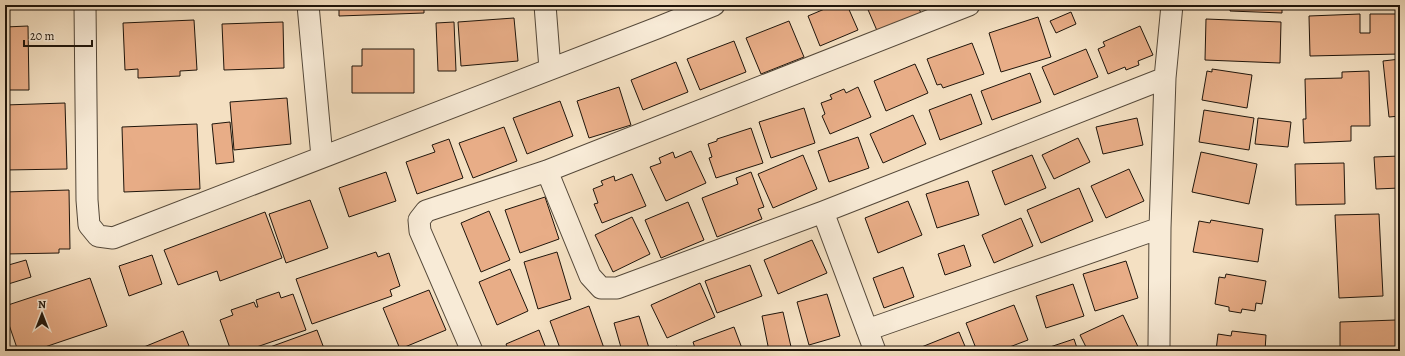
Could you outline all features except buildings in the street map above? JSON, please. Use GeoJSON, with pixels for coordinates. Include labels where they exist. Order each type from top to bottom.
{"type":"FeatureCollection","features":[{"type":"Feature","properties":{"kind":"street"},"geometry":{"type":"LineString","coordinates":[[85,5],[87,200],[89,225],[98,236],[113,238],[714,5]]}},
{"type":"Feature","properties":{"kind":"street"},"geometry":{"type":"LineString","coordinates":[[308,5],[322,157]]}},
{"type":"Feature","properties":{"kind":"street"},"geometry":{"type":"LineString","coordinates":[[545,5],[550,69]]}},
{"type":"Feature","properties":{"kind":"street"},"geometry":{"type":"LineString","coordinates":[[472,351],[420,231],[419,220],[426,210],[547,171],[969,5]]}},
{"type":"Feature","properties":{"kind":"street"},"geometry":{"type":"LineString","coordinates":[[1158,351],[1165,78],[1172,5]]}},
{"type":"Feature","properties":{"kind":"street"},"geometry":{"type":"LineString","coordinates":[[547,171],[590,276],[601,288],[617,288],[823,212],[1165,78]]}},
{"type":"Feature","properties":{"kind":"street"},"geometry":{"type":"LineString","coordinates":[[823,212],[875,351]]}},
{"type":"Feature","properties":{"kind":"street"},"geometry":{"type":"LineString","coordinates":[[867,330],[1160,228]]}}]}
